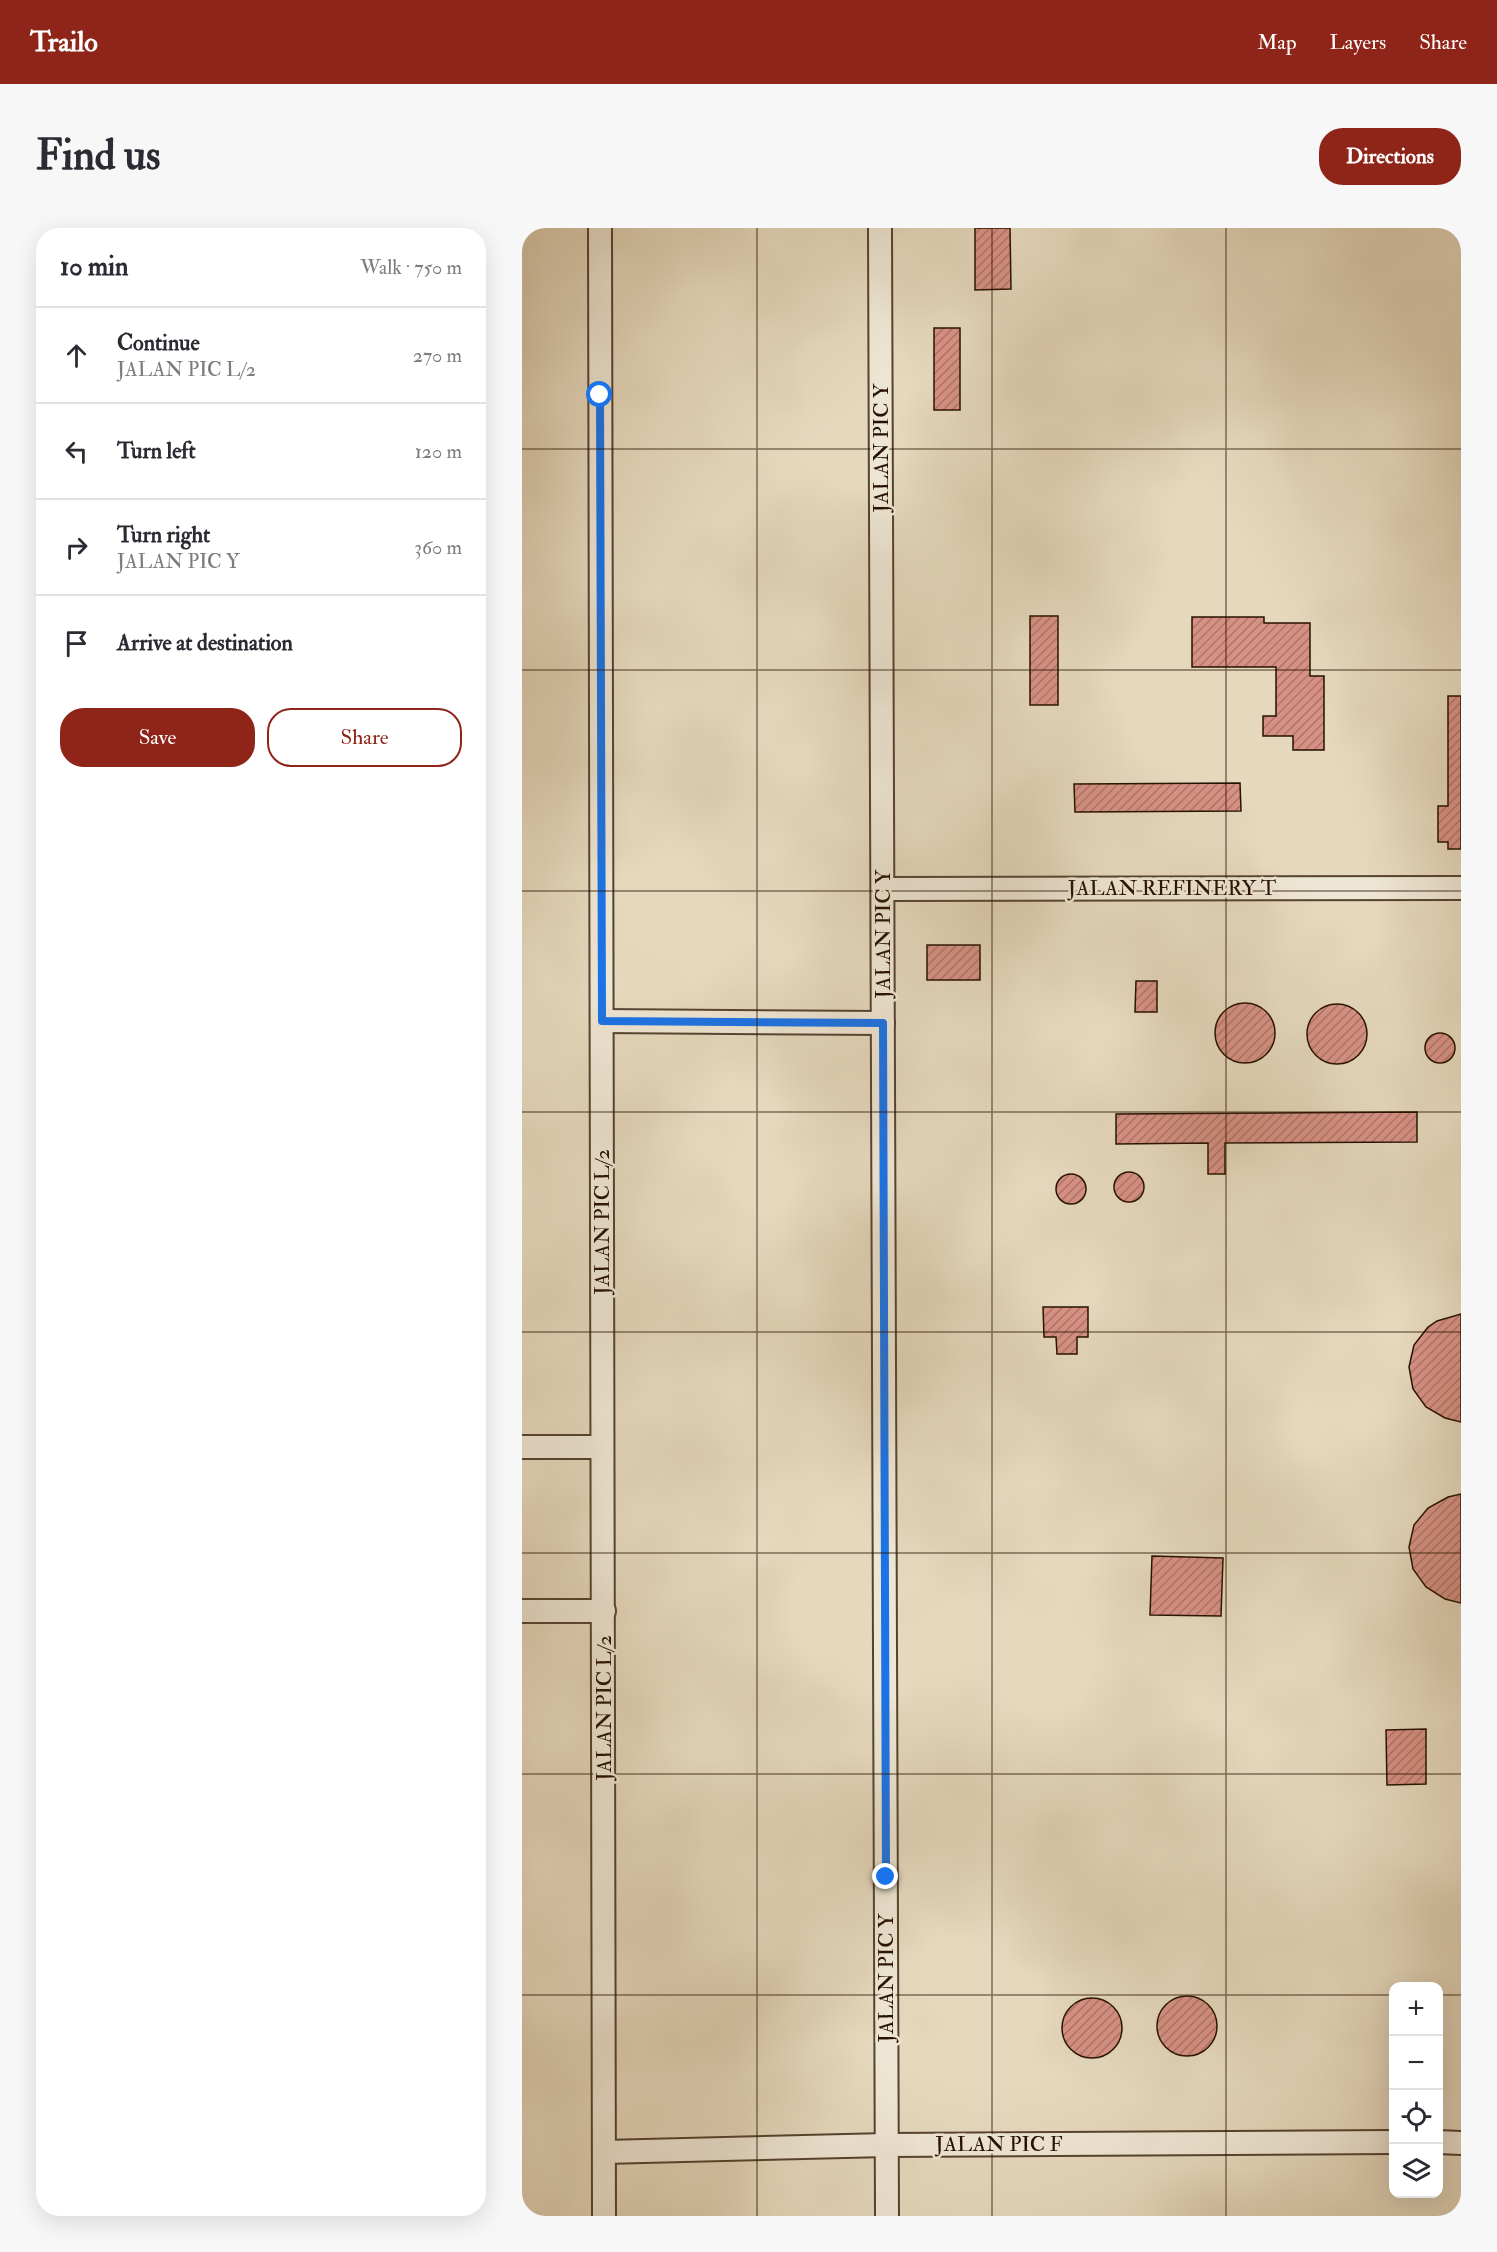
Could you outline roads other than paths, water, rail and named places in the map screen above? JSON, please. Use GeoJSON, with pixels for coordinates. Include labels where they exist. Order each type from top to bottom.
{"type":"FeatureCollection","features":[{"type":"Feature","properties":{"kind":"street","name":"JALAN PIC L/2"},"geometry":{"type":"LineString","coordinates":[[600,228],[604,2216]]}},
{"type":"Feature","properties":{"kind":"street","name":"JALAN PIC Y"},"geometry":{"type":"LineString","coordinates":[[880,228],[887,2216]]}},
{"type":"Feature","properties":{"kind":"street","name":"JALAN REFINERY T"},"geometry":{"type":"LineString","coordinates":[[883,889],[1461,888]]}},
{"type":"Feature","properties":{"kind":"street"},"geometry":{"type":"LineString","coordinates":[[602,1021],[883,1023]]}},
{"type":"Feature","properties":{"kind":"street"},"geometry":{"type":"LineString","coordinates":[[522,1447],[602,1447]]}},
{"type":"Feature","properties":{"kind":"street"},"geometry":{"type":"LineString","coordinates":[[522,1611],[604,1611]]}},
{"type":"Feature","properties":{"kind":"street","name":"JALAN PIC F"},"geometry":{"type":"LineString","coordinates":[[604,2152],[887,2145],[1389,2142]]}},
{"type":"Feature","properties":{"kind":"street"},"geometry":{"type":"LineString","coordinates":[[1443,2142],[1461,2143]]}}]}
